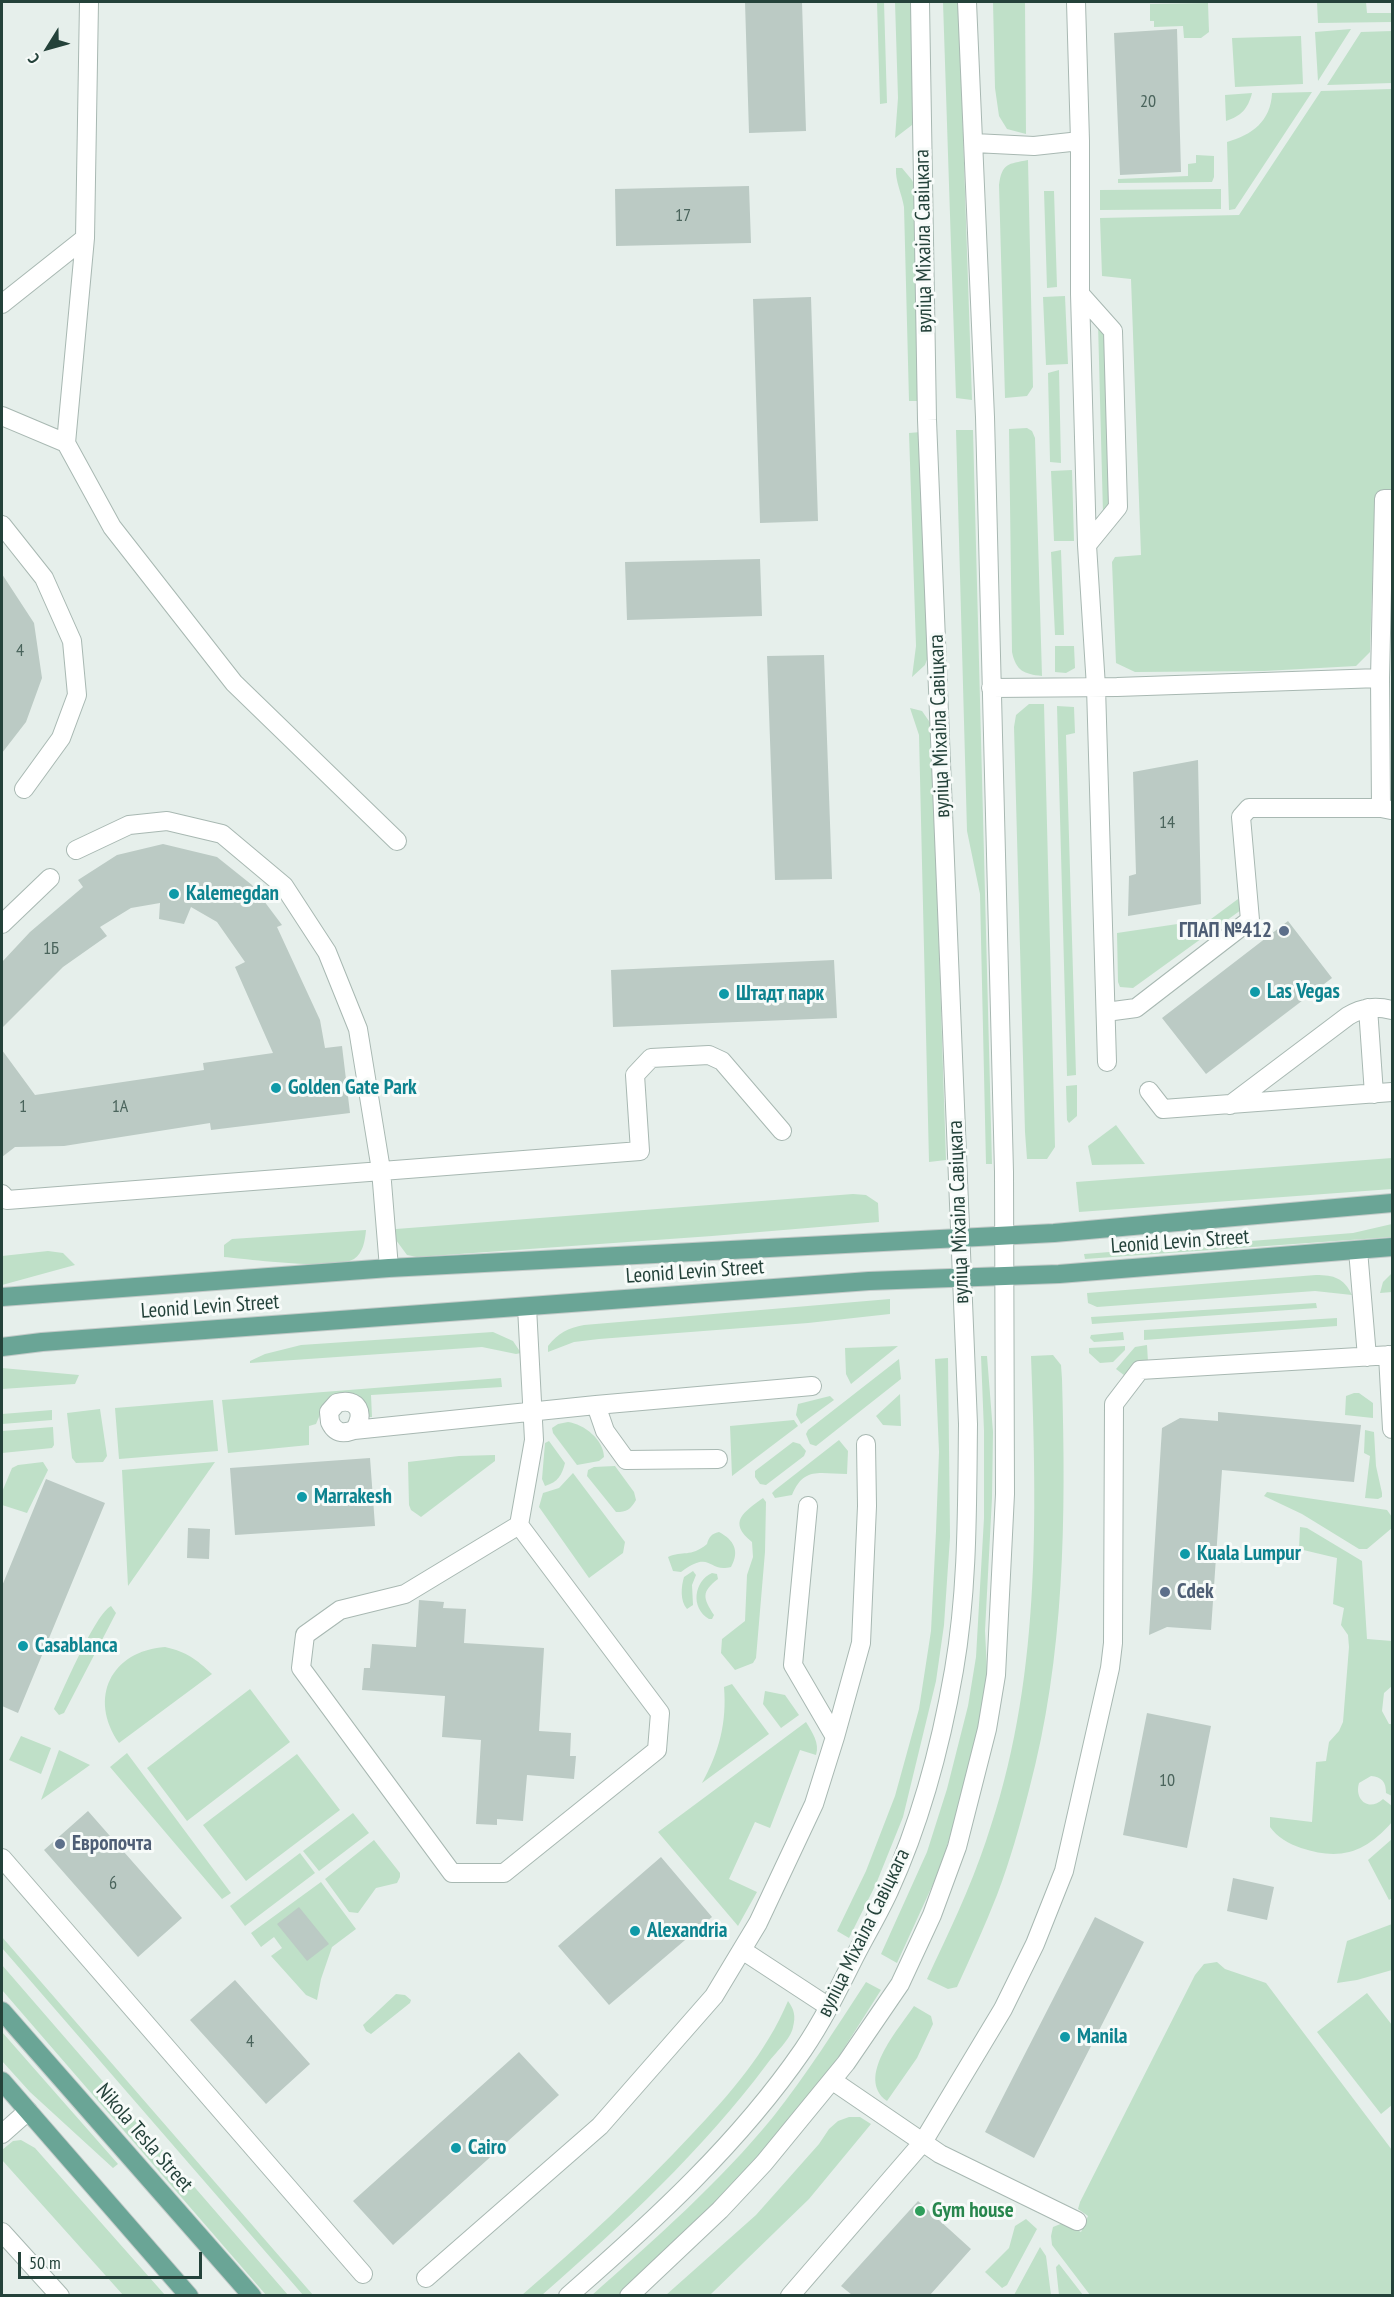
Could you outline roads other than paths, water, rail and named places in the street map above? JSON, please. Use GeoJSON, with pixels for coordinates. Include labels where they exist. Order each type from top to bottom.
{"type":"FeatureCollection","features":[{"type":"Feature","properties":{"kind":"main road","name":"Leonid Levin Street"},"geometry":{"type":"LineString","coordinates":[[2,1297],[389,1268],[1054,1233],[1392,1203]]}},
{"type":"Feature","properties":{"kind":"main road","name":"Leonid Levin Street"},"geometry":{"type":"LineString","coordinates":[[2,1347],[42,1342],[869,1281],[1059,1274],[1392,1247]]}},
{"type":"Feature","properties":{"kind":"main road","name":"Nikola Tesla Street"},"geometry":{"type":"LineString","coordinates":[[2,2011],[252,2295]]}},
{"type":"Feature","properties":{"kind":"main road"},"geometry":{"type":"LineString","coordinates":[[2,2081],[189,2295]]}},
{"type":"Feature","properties":{"kind":"street"},"geometry":{"type":"LineString","coordinates":[[89,2],[85,238],[66,443],[112,527],[234,682],[397,841]]}},
{"type":"Feature","properties":{"kind":"street","name":"вуліца Міхаіла Савіцкага"},"geometry":{"type":"LineString","coordinates":[[568,2295],[680,2194],[724,2148],[797,2058],[829,2007],[889,1891],[911,1835],[928,1781],[954,1669],[962,1608],[967,1461],[961,1238],[927,420],[920,2]]}},
{"type":"Feature","properties":{"kind":"street","name":"вуліца Міхаіла Савіцкага"},"geometry":{"type":"LineString","coordinates":[[630,2295],[720,2210],[764,2163],[833,2081],[900,1984],[932,1915],[957,1847],[987,1729],[996,1675],[1003,1554],[1006,1433],[1005,1235],[985,417],[967,2]]}},
{"type":"Feature","properties":{"kind":"street"},"geometry":{"type":"LineString","coordinates":[[1076,2],[1080,141],[1080,294],[1087,545],[1096,687],[1107,1062]]}},
{"type":"Feature","properties":{"kind":"street"},"geometry":{"type":"LineString","coordinates":[[974,143],[1034,146],[1080,141]]}},
{"type":"Feature","properties":{"kind":"street"},"geometry":{"type":"LineString","coordinates":[[2,304],[85,238]]}},
{"type":"Feature","properties":{"kind":"street"},"geometry":{"type":"LineString","coordinates":[[1080,294],[1113,331],[1115,378],[1118,507],[1087,545]]}},
{"type":"Feature","properties":{"kind":"street"},"geometry":{"type":"LineString","coordinates":[[2,416],[66,443]]}},
{"type":"Feature","properties":{"kind":"street"},"geometry":{"type":"LineString","coordinates":[[1106,1012],[1136,1008],[1250,920],[1240,817],[1249,808],[1387,809],[1380,678],[1384,499],[1392,499]]}},
{"type":"Feature","properties":{"kind":"street"},"geometry":{"type":"LineString","coordinates":[[2,525],[44,578],[72,642],[77,695],[61,738],[24,789]]}},
{"type":"Feature","properties":{"kind":"street"},"geometry":{"type":"LineString","coordinates":[[991,688],[1380,678]]}},
{"type":"Feature","properties":{"kind":"street"},"geometry":{"type":"LineString","coordinates":[[76,850],[129,825],[167,821],[222,834],[284,886],[327,952],[358,1029],[381,1170],[389,1268]]}},
{"type":"Feature","properties":{"kind":"street"},"geometry":{"type":"LineString","coordinates":[[2,924],[51,878]]}},
{"type":"Feature","properties":{"kind":"street"},"geometry":{"type":"LineString","coordinates":[[1149,1091],[1163,1109],[1383,1093],[1368,1008]]}},
{"type":"Feature","properties":{"kind":"street"},"geometry":{"type":"LineString","coordinates":[[1230,1105],[1348,1016],[1368,1008],[1392,1010]]}},
{"type":"Feature","properties":{"kind":"street"},"geometry":{"type":"LineString","coordinates":[[2,1194],[6,1200],[640,1150],[635,1075],[651,1058],[709,1055],[722,1061],[782,1131]]}},
{"type":"Feature","properties":{"kind":"street"},"geometry":{"type":"LineString","coordinates":[[1358,1250],[1367,1357]]}},
{"type":"Feature","properties":{"kind":"street"},"geometry":{"type":"LineString","coordinates":[[519,1526],[405,1594],[340,1610],[305,1635],[301,1668],[452,1873],[504,1873],[657,1750],[660,1713],[519,1526],[534,1440],[527,1306]]}},
{"type":"Feature","properties":{"kind":"street"},"geometry":{"type":"LineString","coordinates":[[790,2295],[923,2142],[1003,2009],[1035,1944],[1064,1871],[1110,1668],[1113,1643],[1114,1404],[1140,1370],[1390,1355],[1392,1428]]}},
{"type":"Feature","properties":{"kind":"street"},"geometry":{"type":"LineString","coordinates":[[354,1430],[812,1386]]}},
{"type":"Feature","properties":{"kind":"street"},"geometry":{"type":"LineString","coordinates":[[596,1405],[605,1431],[626,1460],[718,1459]]}},
{"type":"Feature","properties":{"kind":"street"},"geometry":{"type":"LineString","coordinates":[[426,2278],[600,2126],[714,1996],[758,1923],[814,1804],[836,1737],[861,1643],[867,1506],[866,1444]]}},
{"type":"Feature","properties":{"kind":"street"},"geometry":{"type":"LineString","coordinates":[[808,1506],[793,1665],[836,1737]]}},
{"type":"Feature","properties":{"kind":"street"},"geometry":{"type":"LineString","coordinates":[[2,1858],[363,2274]]}},
{"type":"Feature","properties":{"kind":"street"},"geometry":{"type":"LineString","coordinates":[[742,1950],[829,2007]]}},
{"type":"Feature","properties":{"kind":"street"},"geometry":{"type":"LineString","coordinates":[[833,2081],[940,2154],[1077,2221]]}},
{"type":"Feature","properties":{"kind":"street"},"geometry":{"type":"LineString","coordinates":[[2,2134],[28,2111]]}},
{"type":"Feature","properties":{"kind":"street"},"geometry":{"type":"LineString","coordinates":[[2,2232],[60,2295]]}},
{"type":"Feature","properties":{"kind":"place","name":"Kalemegdan"},"geometry":{"type":"Point","coordinates":[174,894]}},
{"type":"Feature","properties":{"kind":"place","name":"ГПАП №412"},"geometry":{"type":"Point","coordinates":[1284,931]}},
{"type":"Feature","properties":{"kind":"place","name":"Las Vegas"},"geometry":{"type":"Point","coordinates":[1255,992]}},
{"type":"Feature","properties":{"kind":"place","name":"Штадт парк"},"geometry":{"type":"Point","coordinates":[724,994]}},
{"type":"Feature","properties":{"kind":"place","name":"Golden Gate Park"},"geometry":{"type":"Point","coordinates":[276,1088]}},
{"type":"Feature","properties":{"kind":"place","name":"Marrakesh"},"geometry":{"type":"Point","coordinates":[302,1497]}},
{"type":"Feature","properties":{"kind":"place","name":"Kuala Lumpur"},"geometry":{"type":"Point","coordinates":[1185,1554]}},
{"type":"Feature","properties":{"kind":"place","name":"Cdek"},"geometry":{"type":"Point","coordinates":[1165,1592]}},
{"type":"Feature","properties":{"kind":"place","name":"Casablanca"},"geometry":{"type":"Point","coordinates":[23,1646]}},
{"type":"Feature","properties":{"kind":"place","name":"Европочта"},"geometry":{"type":"Point","coordinates":[60,1844]}},
{"type":"Feature","properties":{"kind":"place","name":"Alexandria"},"geometry":{"type":"Point","coordinates":[635,1931]}},
{"type":"Feature","properties":{"kind":"place","name":"Manila"},"geometry":{"type":"Point","coordinates":[1065,2037]}},
{"type":"Feature","properties":{"kind":"place","name":"Cairo"},"geometry":{"type":"Point","coordinates":[456,2148]}},
{"type":"Feature","properties":{"kind":"place","name":"Gym house"},"geometry":{"type":"Point","coordinates":[920,2211]}}]}
